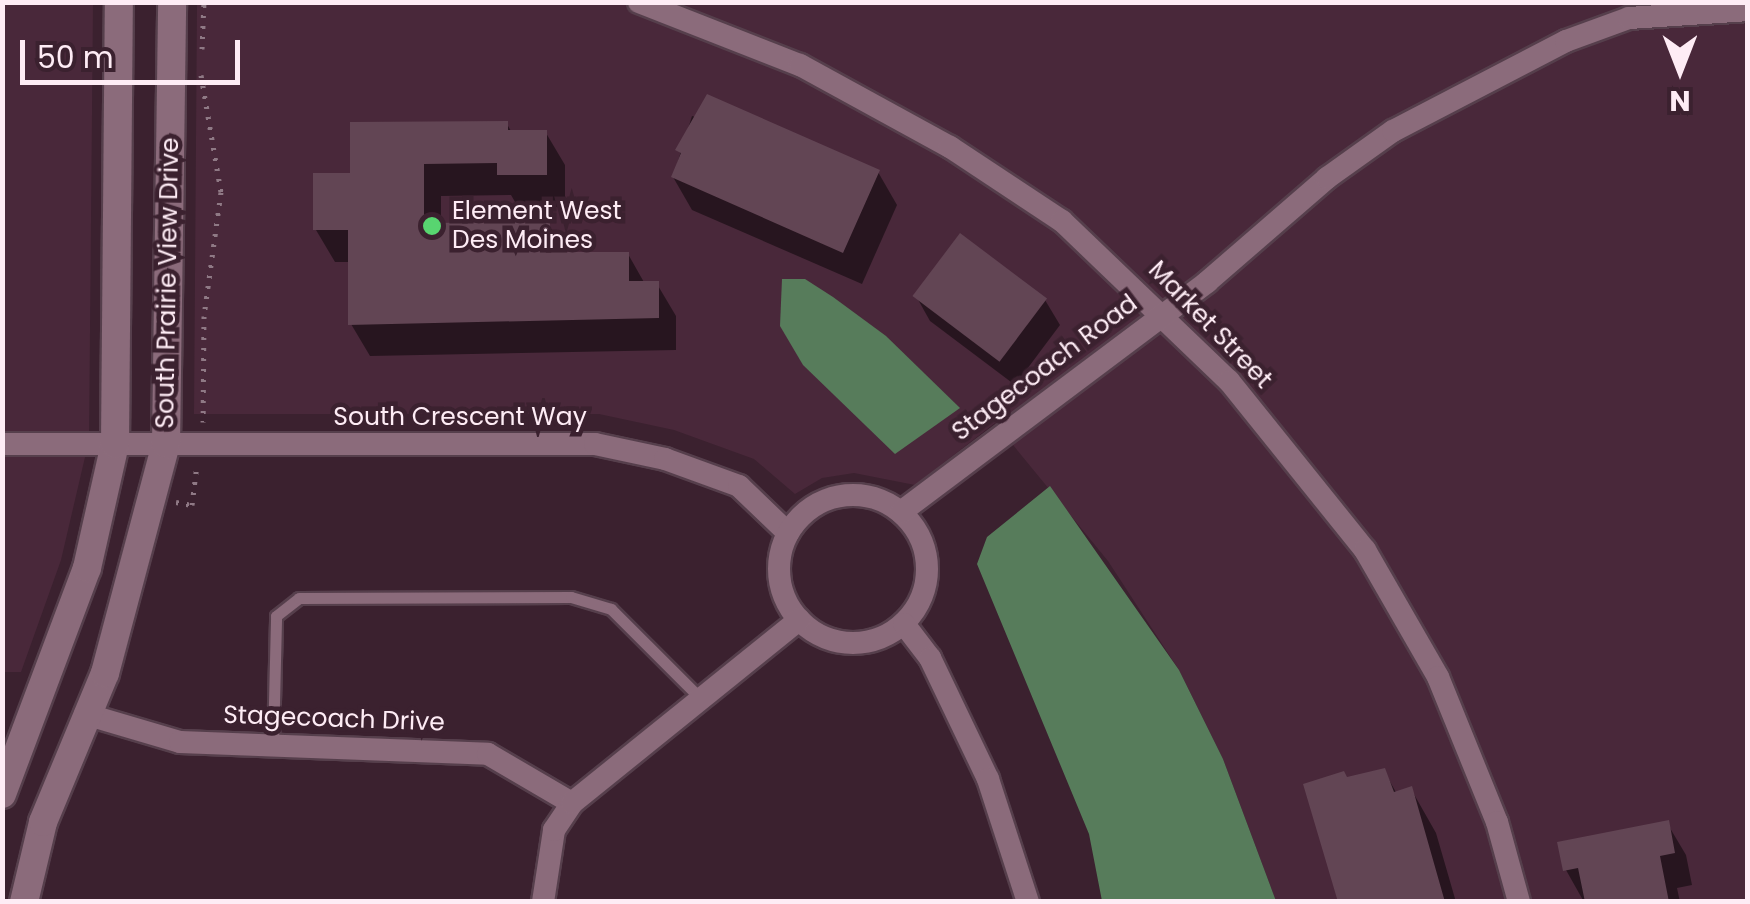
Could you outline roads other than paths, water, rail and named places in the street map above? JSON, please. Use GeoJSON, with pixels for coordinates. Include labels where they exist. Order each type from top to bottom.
{"type":"FeatureCollection","features":[{"type":"Feature","properties":{"kind":"street","name":"South Prairie View Drive"},"geometry":{"type":"LineString","coordinates":[[2,794],[87,568],[115,444],[119,2]]}},
{"type":"Feature","properties":{"kind":"street","name":"South Prairie View Drive"},"geometry":{"type":"LineString","coordinates":[[24,902],[43,822],[105,673],[166,444],[172,2]]}},
{"type":"Feature","properties":{"kind":"street","name":"Market Street"},"geometry":{"type":"LineString","coordinates":[[640,2],[800,65],[894,111],[1062,220],[1228,380],[1365,550],[1438,677],[1497,822],[1518,902]]}},
{"type":"Feature","properties":{"kind":"street","name":"Stagecoach Road"},"geometry":{"type":"LineString","coordinates":[[901,512],[1394,131],[1566,41],[1647,13],[1748,10]]}},
{"type":"Feature","properties":{"kind":"street","name":"South Crescent Way"},"geometry":{"type":"LineString","coordinates":[[2,444],[595,444],[665,460],[739,486],[788,533]]}},
{"type":"Feature","properties":{"kind":"street"},"geometry":{"type":"LineString","coordinates":[[867,497],[901,512],[926,550],[928,577],[920,602],[904,624],[872,641],[846,643],[799,620],[780,582],[788,533],[830,498],[867,497]]}},
{"type":"Feature","properties":{"kind":"street"},"geometry":{"type":"LineString","coordinates":[[543,902],[554,830],[572,803],[799,620]]}},
{"type":"Feature","properties":{"kind":"street"},"geometry":{"type":"LineString","coordinates":[[904,624],[930,658],[988,778],[1028,902]]}},
{"type":"Feature","properties":{"kind":"street","name":"Stagecoach Drive"},"geometry":{"type":"LineString","coordinates":[[85,714],[180,742],[274,742],[488,754],[572,803]]}},
{"type":"Feature","properties":{"kind":"lane"},"geometry":{"type":"LineString","coordinates":[[274,742],[276,616],[299,598],[571,596],[611,609],[701,699]]}},
{"type":"Feature","properties":{"kind":"place","name":"Element West Des Moines"},"geometry":{"type":"Point","coordinates":[432,226]}}]}
